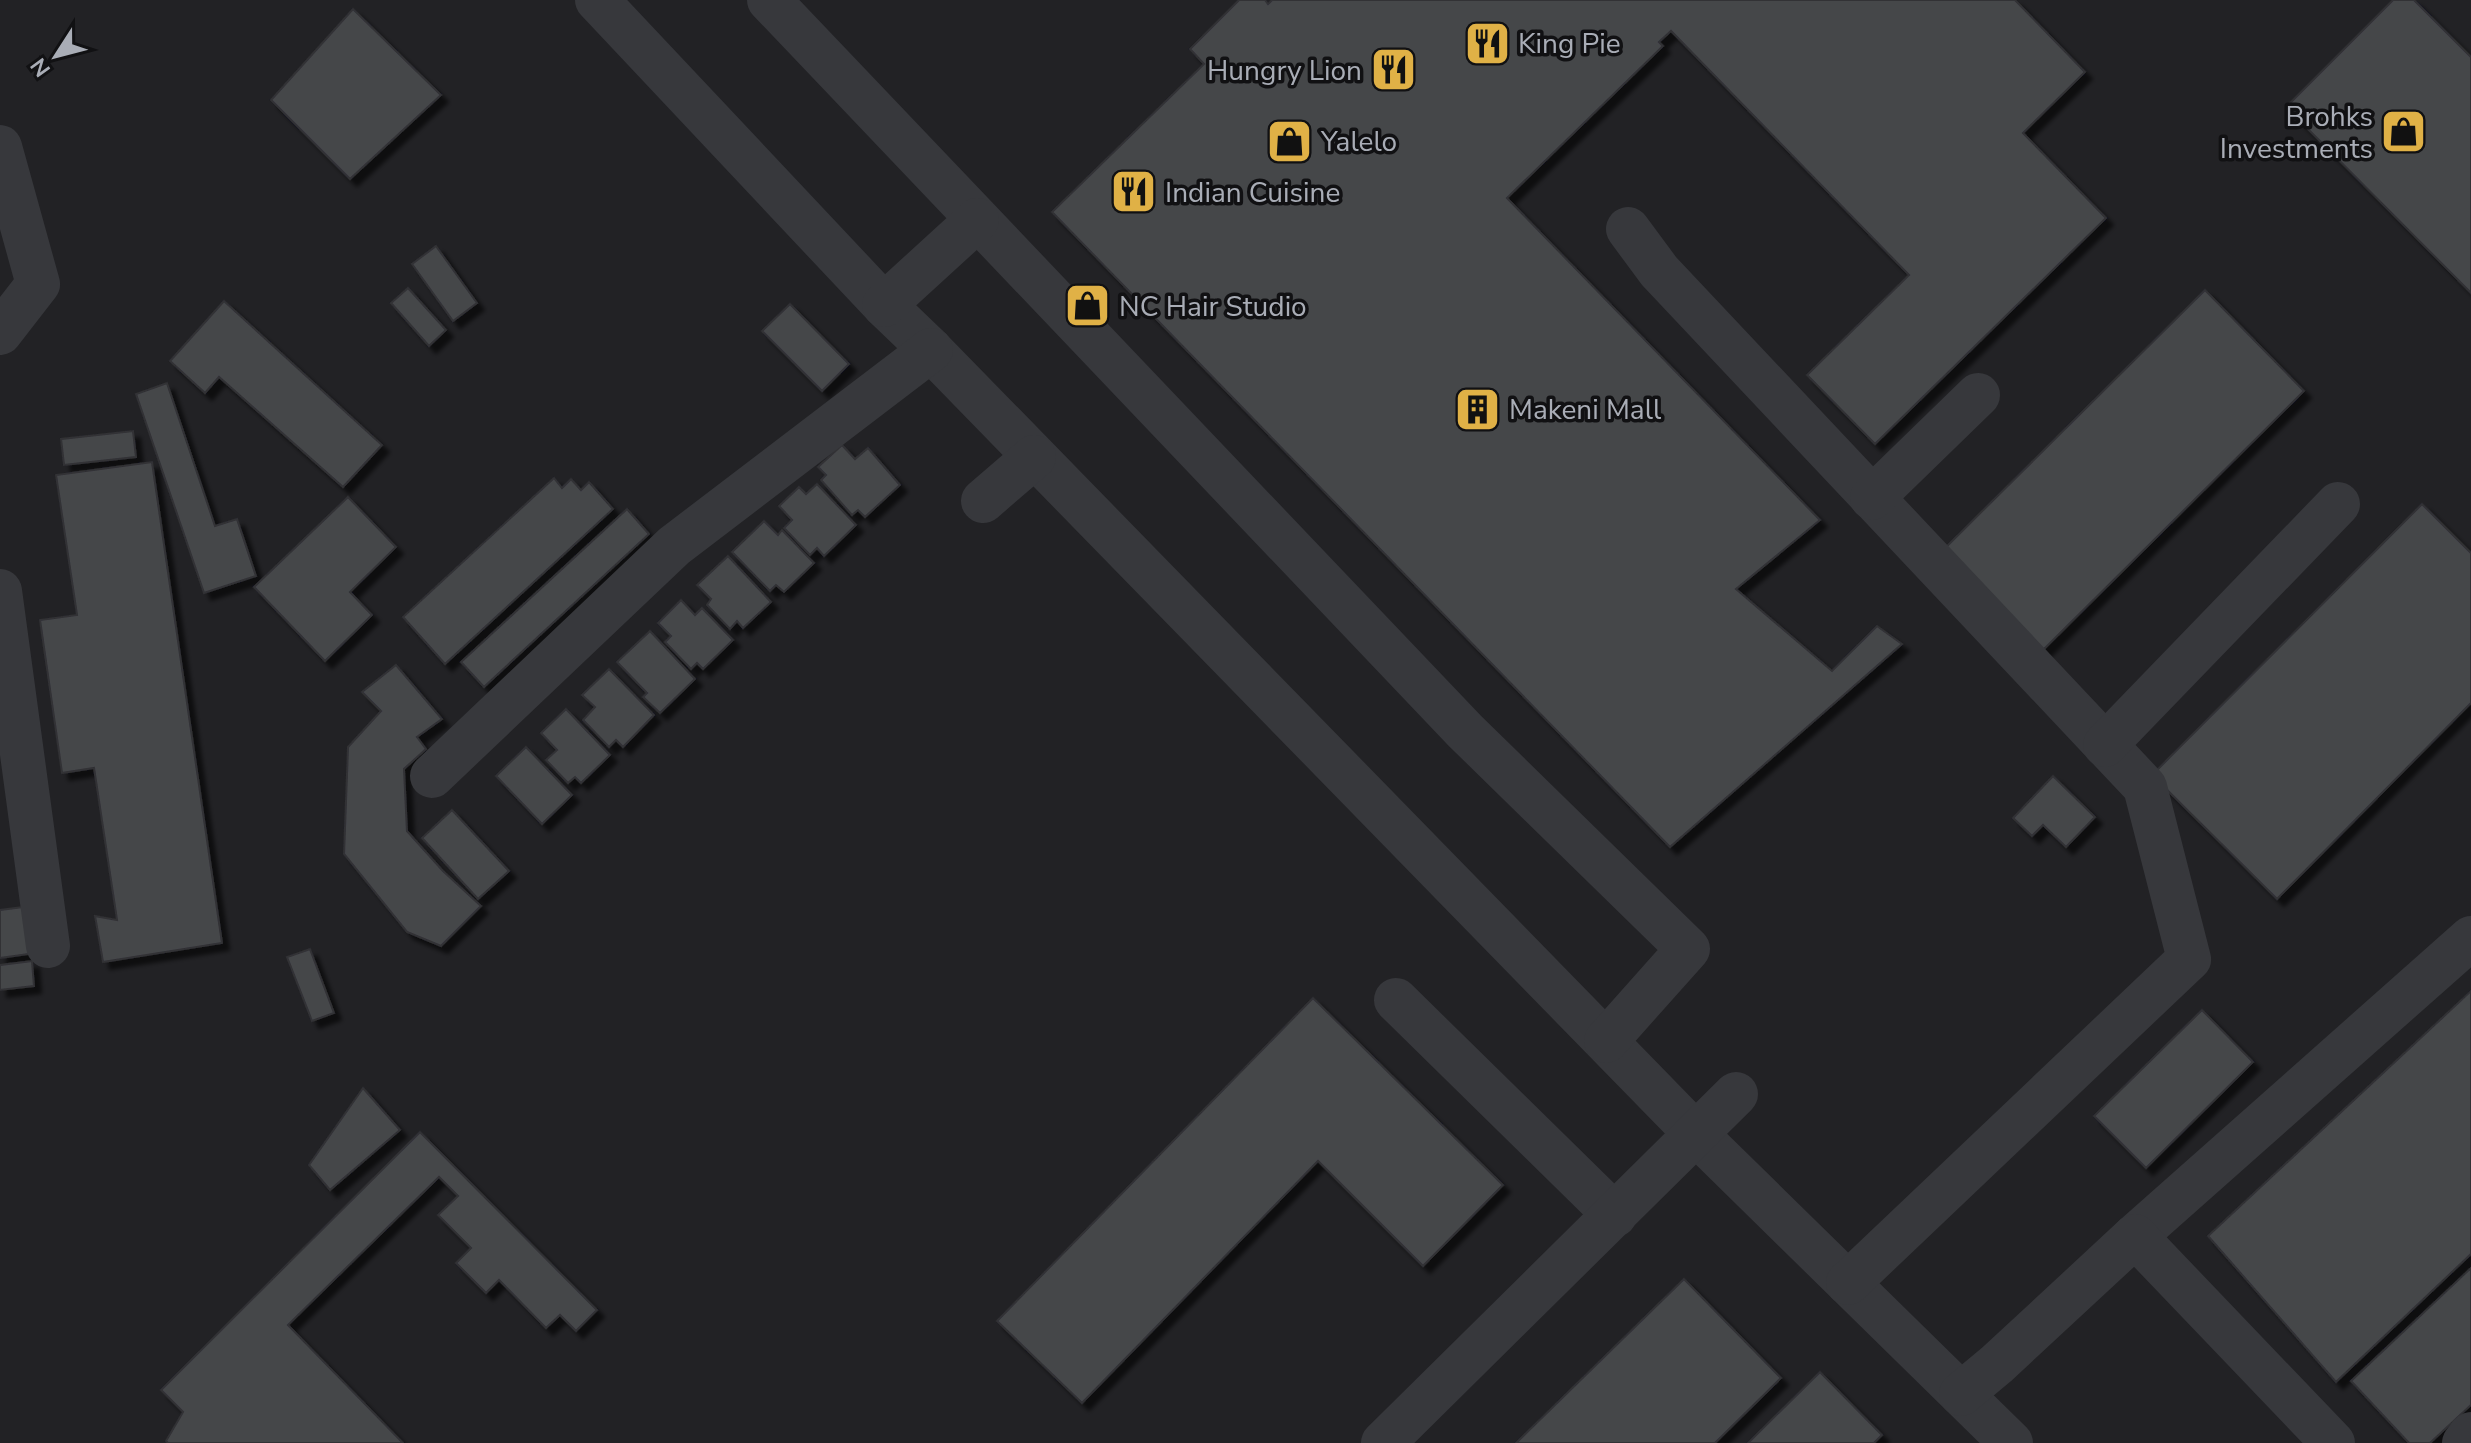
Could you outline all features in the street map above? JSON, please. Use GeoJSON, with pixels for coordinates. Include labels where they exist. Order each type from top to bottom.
{"type":"FeatureCollection","features":[{"type":"Feature","properties":{"kind":"street"},"geometry":{"type":"LineString","coordinates":[[597,0],[884,305],[1696,1134],[2011,1443]]}},
{"type":"Feature","properties":{"kind":"street"},"geometry":{"type":"LineString","coordinates":[[769,0],[1465,731],[1688,949],[1606,1041]]}},
{"type":"Feature","properties":{"kind":"street"},"geometry":{"type":"LineString","coordinates":[[0,147],[38,284],[0,333]]}},
{"type":"Feature","properties":{"kind":"street"},"geometry":{"type":"LineString","coordinates":[[884,305],[977,220]]}},
{"type":"Feature","properties":{"kind":"street"},"geometry":{"type":"LineString","coordinates":[[1628,229],[1659,271],[2145,787],[2189,959],[1848,1283]]}},
{"type":"Feature","properties":{"kind":"street"},"geometry":{"type":"LineString","coordinates":[[432,776],[674,546],[931,350]]}},
{"type":"Feature","properties":{"kind":"street"},"geometry":{"type":"LineString","coordinates":[[1872,498],[1978,395]]}},
{"type":"Feature","properties":{"kind":"street"},"geometry":{"type":"LineString","coordinates":[[983,501],[1034,457]]}},
{"type":"Feature","properties":{"kind":"street"},"geometry":{"type":"LineString","coordinates":[[2105,745],[2338,504]]}},
{"type":"Feature","properties":{"kind":"street"},"geometry":{"type":"LineString","coordinates":[[0,591],[48,946]]}},
{"type":"Feature","properties":{"kind":"street"},"geometry":{"type":"LineString","coordinates":[[1961,1394],[2471,938]]}},
{"type":"Feature","properties":{"kind":"street"},"geometry":{"type":"LineString","coordinates":[[1396,1000],[1615,1215]]}},
{"type":"Feature","properties":{"kind":"street"},"geometry":{"type":"LineString","coordinates":[[1383,1443],[1736,1094]]}},
{"type":"Feature","properties":{"kind":"street"},"geometry":{"type":"LineString","coordinates":[[2135,1236],[2333,1443]]}},
{"type":"Feature","properties":{"kind":"street"},"geometry":{"type":"LineString","coordinates":[[2464,1443],[2471,1434]]}},
{"type":"Feature","properties":{"kind":"shaded area"},"geometry":{"type":"Polygon","coordinates":[[[0,0],[2471,0],[2471,1443],[0,1443],[0,0]]]}},
{"type":"Feature","properties":{"kind":"building","name":"Makeni Mall"},"geometry":{"type":"Polygon","coordinates":[[[1239,0],[1265,0],[1268,4],[1272,0],[2015,0],[2085,72],[2023,133],[2106,218],[1875,444],[1807,375],[1909,275],[1671,31],[1659,42],[1663,46],[1507,198],[1820,520],[1736,589],[1832,671],[1877,626],[1902,644],[1670,847],[1052,212],[1204,64],[1190,49],[1239,0]]]}},
{"type":"Feature","properties":{"kind":"building"},"geometry":{"type":"Polygon","coordinates":[[[2393,0],[2414,0],[2471,57],[2471,293],[2286,107],[2393,0]]]}},
{"type":"Feature","properties":{"kind":"building"},"geometry":{"type":"Polygon","coordinates":[[[353,9],[441,95],[350,179],[271,100],[353,9]]]}},
{"type":"Feature","properties":{"kind":"building"},"geometry":{"type":"Polygon","coordinates":[[[436,246],[477,303],[453,321],[412,264],[436,246]]]}},
{"type":"Feature","properties":{"kind":"building"},"geometry":{"type":"Polygon","coordinates":[[[408,288],[446,330],[429,346],[391,303],[408,288]]]}},
{"type":"Feature","properties":{"kind":"building"},"geometry":{"type":"Polygon","coordinates":[[[2205,290],[2304,391],[2035,658],[1935,558],[2205,290]]]}},
{"type":"Feature","properties":{"kind":"building"},"geometry":{"type":"Polygon","coordinates":[[[224,301],[382,445],[343,487],[219,377],[205,393],[170,361],[224,301]]]}},
{"type":"Feature","properties":{"kind":"building"},"geometry":{"type":"Polygon","coordinates":[[[790,304],[849,364],[822,391],[762,331],[790,304]]]}},
{"type":"Feature","properties":{"kind":"building"},"geometry":{"type":"Polygon","coordinates":[[[167,383],[215,526],[237,519],[256,576],[204,593],[136,394],[167,383]]]}},
{"type":"Feature","properties":{"kind":"building"},"geometry":{"type":"Polygon","coordinates":[[[133,431],[136,457],[64,465],[61,439],[133,431]]]}},
{"type":"Feature","properties":{"kind":"building"},"geometry":{"type":"Polygon","coordinates":[[[842,445],[855,459],[868,448],[900,485],[865,517],[858,510],[852,515],[821,480],[826,475],[818,467],[842,445]]]}},
{"type":"Feature","properties":{"kind":"building"},"geometry":{"type":"Polygon","coordinates":[[[152,462],[222,943],[103,962],[95,916],[117,920],[94,768],[62,773],[40,620],[77,615],[56,475],[152,462]]]}},
{"type":"Feature","properties":{"kind":"building"},"geometry":{"type":"Polygon","coordinates":[[[554,478],[562,488],[571,479],[581,490],[589,482],[613,509],[445,664],[403,617],[554,478]]]}},
{"type":"Feature","properties":{"kind":"building"},"geometry":{"type":"Polygon","coordinates":[[[817,484],[856,525],[824,556],[817,548],[810,555],[784,528],[792,520],[779,506],[799,487],[806,494],[817,484]]]}},
{"type":"Feature","properties":{"kind":"building"},"geometry":{"type":"Polygon","coordinates":[[[348,497],[396,547],[350,592],[372,615],[325,661],[254,587],[348,497]]]}},
{"type":"Feature","properties":{"kind":"building"},"geometry":{"type":"Polygon","coordinates":[[[2422,504],[2471,553],[2471,703],[2277,899],[2152,775],[2422,504]]]}},
{"type":"Feature","properties":{"kind":"building"},"geometry":{"type":"Polygon","coordinates":[[[627,509],[649,534],[484,687],[461,662],[627,509]]]}},
{"type":"Feature","properties":{"kind":"building"},"geometry":{"type":"Polygon","coordinates":[[[764,521],[778,535],[782,530],[814,563],[784,592],[776,585],[770,591],[732,552],[764,521]]]}},
{"type":"Feature","properties":{"kind":"building"},"geometry":{"type":"Polygon","coordinates":[[[728,556],[771,602],[743,628],[737,621],[730,629],[707,605],[711,599],[697,585],[728,556]]]}},
{"type":"Feature","properties":{"kind":"building"},"geometry":{"type":"Polygon","coordinates":[[[681,600],[695,615],[702,608],[733,640],[703,669],[697,663],[691,669],[665,642],[671,636],[658,623],[681,600]]]}},
{"type":"Feature","properties":{"kind":"building"},"geometry":{"type":"Polygon","coordinates":[[[650,631],[695,679],[660,713],[643,697],[647,693],[617,662],[650,631]]]}},
{"type":"Feature","properties":{"kind":"building"},"geometry":{"type":"Polygon","coordinates":[[[396,665],[442,719],[417,737],[426,749],[404,769],[407,831],[443,871],[481,906],[441,946],[407,932],[344,854],[348,747],[381,711],[362,692],[396,665]]]}},
{"type":"Feature","properties":{"kind":"building"},"geometry":{"type":"Polygon","coordinates":[[[609,669],[654,715],[623,747],[616,740],[609,747],[583,720],[595,707],[582,695],[609,669]]]}},
{"type":"Feature","properties":{"kind":"building"},"geometry":{"type":"Polygon","coordinates":[[[566,709],[610,755],[581,783],[575,777],[568,783],[546,760],[557,750],[541,733],[566,709]]]}},
{"type":"Feature","properties":{"kind":"building"},"geometry":{"type":"Polygon","coordinates":[[[526,747],[572,795],[542,824],[496,776],[526,747]]]}},
{"type":"Feature","properties":{"kind":"building"},"geometry":{"type":"Polygon","coordinates":[[[2053,776],[2095,817],[2066,847],[2043,825],[2032,836],[2013,818],[2053,776]]]}},
{"type":"Feature","properties":{"kind":"building"},"geometry":{"type":"Polygon","coordinates":[[[452,810],[509,871],[478,899],[422,838],[452,810]]]}},
{"type":"Feature","properties":{"kind":"building"},"geometry":{"type":"Polygon","coordinates":[[[23,907],[29,954],[0,958],[0,910],[23,907]]]}},
{"type":"Feature","properties":{"kind":"building"},"geometry":{"type":"Polygon","coordinates":[[[310,949],[334,1013],[312,1021],[287,957],[310,949]]]}},
{"type":"Feature","properties":{"kind":"building"},"geometry":{"type":"Polygon","coordinates":[[[32,961],[34,986],[0,990],[0,965],[32,961]]]}},
{"type":"Feature","properties":{"kind":"building"},"geometry":{"type":"Polygon","coordinates":[[[2471,991],[2471,1254],[2336,1382],[2208,1236],[2471,991]]]}},
{"type":"Feature","properties":{"kind":"building"},"geometry":{"type":"Polygon","coordinates":[[[1313,998],[1503,1185],[1423,1266],[1318,1161],[1082,1403],[997,1321],[1313,998]]]}},
{"type":"Feature","properties":{"kind":"building"},"geometry":{"type":"Polygon","coordinates":[[[2202,1010],[2253,1062],[2146,1168],[2094,1116],[2202,1010]]]}},
{"type":"Feature","properties":{"kind":"building"},"geometry":{"type":"Polygon","coordinates":[[[363,1088],[400,1130],[330,1190],[309,1165],[363,1088]]]}},
{"type":"Feature","properties":{"kind":"building"},"geometry":{"type":"Polygon","coordinates":[[[420,1132],[597,1310],[576,1331],[560,1315],[546,1328],[499,1280],[486,1293],[456,1263],[471,1248],[438,1215],[458,1196],[439,1177],[288,1325],[403,1443],[168,1443],[166,1441],[183,1412],[161,1390],[420,1132]]]}},
{"type":"Feature","properties":{"kind":"building"},"geometry":{"type":"Polygon","coordinates":[[[2471,1268],[2471,1405],[2430,1443],[2409,1443],[2351,1381],[2471,1268]]]}},
{"type":"Feature","properties":{"kind":"building"},"geometry":{"type":"Polygon","coordinates":[[[1684,1279],[1781,1378],[1715,1443],[1516,1443],[1684,1279]]]}},
{"type":"Feature","properties":{"kind":"building"},"geometry":{"type":"Polygon","coordinates":[[[1820,1372],[1882,1435],[1874,1443],[1748,1443],[1820,1372]]]}},
{"type":"Feature","properties":{"kind":"place","name":"King Pie"},"geometry":{"type":"Point","coordinates":[1487,43]}},
{"type":"Feature","properties":{"kind":"place","name":"Hungry Lion"},"geometry":{"type":"Point","coordinates":[1393,70]}},
{"type":"Feature","properties":{"kind":"place","name":"Brohks Investments"},"geometry":{"type":"Point","coordinates":[2404,132]}},
{"type":"Feature","properties":{"kind":"place","name":"Yalelo"},"geometry":{"type":"Point","coordinates":[1290,141]}},
{"type":"Feature","properties":{"kind":"place","name":"Indian Cuisine"},"geometry":{"type":"Point","coordinates":[1134,192]}},
{"type":"Feature","properties":{"kind":"place","name":"NC Hair Studio"},"geometry":{"type":"Point","coordinates":[1088,306]}},
{"type":"Feature","properties":{"kind":"place","name":"Makeni Mall"},"geometry":{"type":"Point","coordinates":[1478,409]}}]}
